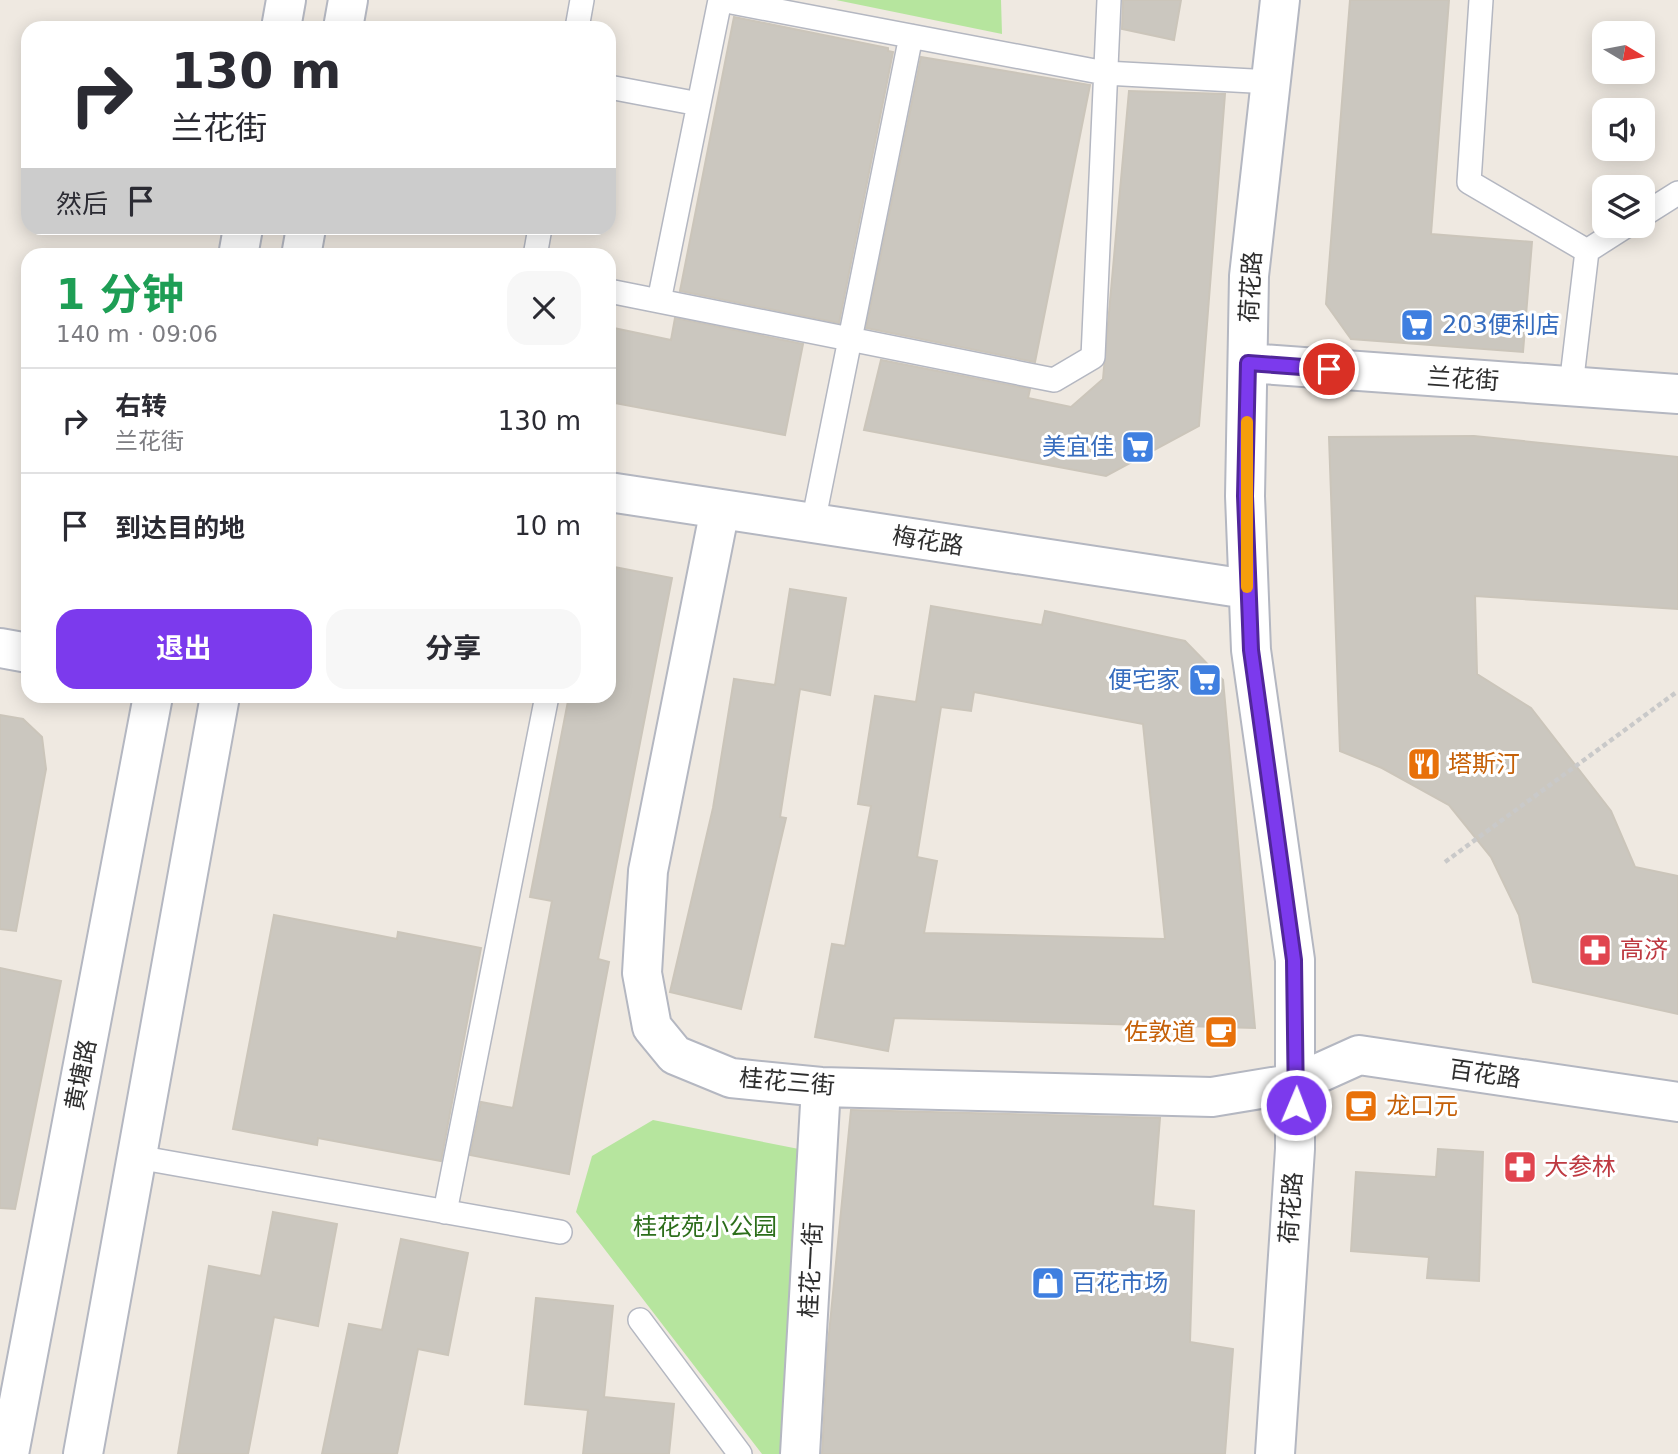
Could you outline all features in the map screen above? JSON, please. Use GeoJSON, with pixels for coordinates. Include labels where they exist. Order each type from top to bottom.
{"type":"FeatureCollection","features":[{"type":"Feature","properties":{"kind":"street"},"geometry":{"type":"LineString","coordinates":[[282,21],[286,0]]}},
{"type":"Feature","properties":{"kind":"street"},"geometry":{"type":"LineString","coordinates":[[344,21],[348,0]]}},
{"type":"Feature","properties":{"kind":"street","name":"荷花路"},"geometry":{"type":"LineString","coordinates":[[1275,1454],[1297,1083],[1294,960],[1251,650],[1245,496],[1249,276],[1280,0]]}},
{"type":"Feature","properties":{"kind":"street","name":"兰花街"},"geometry":{"type":"LineString","coordinates":[[1248,363],[1678,394]]}},
{"type":"Feature","properties":{"kind":"street","name":"梅花路"},"geometry":{"type":"LineString","coordinates":[[616,493],[1247,590]]}},
{"type":"Feature","properties":{"kind":"street","name":"桂花三街"},"geometry":{"type":"LineString","coordinates":[[720,509],[648,872],[642,973],[652,1027],[675,1055],[731,1078],[821,1087],[1212,1097],[1297,1083]]}},
{"type":"Feature","properties":{"kind":"street"},"geometry":{"type":"LineString","coordinates":[[0,648],[21,652]]}},
{"type":"Feature","properties":{"kind":"street","name":"黄塘路"},"geometry":{"type":"LineString","coordinates":[[9,1454],[152,703]]}},
{"type":"Feature","properties":{"kind":"street"},"geometry":{"type":"LineString","coordinates":[[83,1454],[219,703]]}},
{"type":"Feature","properties":{"kind":"street","name":"百花路"},"geometry":{"type":"LineString","coordinates":[[1297,1083],[1359,1055],[1678,1102]]}},
{"type":"Feature","properties":{"kind":"street","name":"桂花一街"},"geometry":{"type":"LineString","coordinates":[[800,1454],[821,1087]]}},
{"type":"Feature","properties":{"kind":"lane"},"geometry":{"type":"LineString","coordinates":[[578,21],[582,0]]}},
{"type":"Feature","properties":{"kind":"lane"},"geometry":{"type":"LineString","coordinates":[[659,301],[720,0],[1105,73],[1271,82]]}},
{"type":"Feature","properties":{"kind":"lane"},"geometry":{"type":"LineString","coordinates":[[616,292],[1054,380],[1093,357],[1109,0]]}},
{"type":"Feature","properties":{"kind":"lane"},"geometry":{"type":"LineString","coordinates":[[1481,0],[1469,182],[1587,251]]}},
{"type":"Feature","properties":{"kind":"lane"},"geometry":{"type":"LineString","coordinates":[[813,523],[911,36]]}},
{"type":"Feature","properties":{"kind":"lane"},"geometry":{"type":"LineString","coordinates":[[616,88],[699,104]]}},
{"type":"Feature","properties":{"kind":"lane"},"geometry":{"type":"LineString","coordinates":[[1655,207],[1678,192]]}},
{"type":"Feature","properties":{"kind":"lane"},"geometry":{"type":"LineString","coordinates":[[1587,251],[1607,238]]}},
{"type":"Feature","properties":{"kind":"lane"},"geometry":{"type":"LineString","coordinates":[[1571,386],[1587,251]]}},
{"type":"Feature","properties":{"kind":"lane"},"geometry":{"type":"LineString","coordinates":[[445,1212],[546,703]]}},
{"type":"Feature","properties":{"kind":"lane"},"geometry":{"type":"LineString","coordinates":[[137,1157],[560,1232]]}},
{"type":"Feature","properties":{"kind":"lane"},"geometry":{"type":"LineString","coordinates":[[640,1320],[740,1454]]}},
{"type":"Feature","properties":{"kind":"path"},"geometry":{"type":"LineString","coordinates":[[1445,862],[1678,691]]}},
{"type":"Feature","properties":{"kind":"green space"},"geometry":{"type":"Polygon","coordinates":[[[836,0],[1001,0],[1002,34],[836,0]]]}},
{"type":"Feature","properties":{"kind":"green space","name":"桂花苑小公园"},"geometry":{"type":"Polygon","coordinates":[[[653,1120],[804,1150],[788,1454],[762,1454],[576,1212],[592,1156],[653,1120]]]}},
{"type":"Feature","properties":{"kind":"building"},"geometry":{"type":"Polygon","coordinates":[[[1123,0],[1181,0],[1174,40],[1122,29],[1123,0]]]}},
{"type":"Feature","properties":{"kind":"building"},"geometry":{"type":"Polygon","coordinates":[[[1350,0],[1449,0],[1431,234],[1532,242],[1523,352],[1351,339],[1326,304],[1350,0]]]}},
{"type":"Feature","properties":{"kind":"building"},"geometry":{"type":"Polygon","coordinates":[[[734,17],[888,48],[888,51],[893,52],[839,323],[680,291],[734,17]]]}},
{"type":"Feature","properties":{"kind":"building"},"geometry":{"type":"Polygon","coordinates":[[[921,57],[1090,85],[1035,362],[866,328],[921,57]]]}},
{"type":"Feature","properties":{"kind":"building"},"geometry":{"type":"Polygon","coordinates":[[[1129,91],[1225,94],[1199,426],[1106,476],[864,430],[881,360],[1030,389],[1028,398],[1071,407],[1103,379],[1129,91]]]}},
{"type":"Feature","properties":{"kind":"building"},"geometry":{"type":"Polygon","coordinates":[[[675,318],[803,344],[785,435],[616,403],[616,328],[671,340],[675,318]]]}},
{"type":"Feature","properties":{"kind":"building"},"geometry":{"type":"Polygon","coordinates":[[[1474,436],[1678,457],[1678,609],[1475,596],[1477,674],[1531,708],[1611,811],[1635,867],[1678,876],[1678,1014],[1533,982],[1519,915],[1491,857],[1449,805],[1382,768],[1340,751],[1329,437],[1474,436]]]}},
{"type":"Feature","properties":{"kind":"building"},"geometry":{"type":"Polygon","coordinates":[[[616,567],[672,578],[598,959],[609,962],[569,1174],[470,1155],[481,1102],[513,1108],[552,901],[530,897],[568,703],[616,703],[616,567]]]}},
{"type":"Feature","properties":{"kind":"building"},"geometry":{"type":"Polygon","coordinates":[[[790,589],[846,598],[830,695],[800,689],[780,817],[786,818],[741,1009],[670,992],[713,808],[734,679],[775,685],[790,589]]]}},
{"type":"Feature","properties":{"kind":"building"},"geometry":{"type":"Polygon","coordinates":[[[931,606],[1042,625],[1045,611],[1185,641],[1223,680],[1255,1028],[894,1018],[888,1051],[815,1037],[832,944],[845,946],[871,806],[858,804],[875,696],[916,702],[931,606]],[[974,692],[971,711],[941,707],[917,857],[937,861],[924,933],[1165,939],[1143,724],[974,692]]]}},
{"type":"Feature","properties":{"kind":"building"},"geometry":{"type":"Polygon","coordinates":[[[0,715],[23,719],[42,737],[46,769],[16,931],[0,929],[0,715]]]}},
{"type":"Feature","properties":{"kind":"building"},"geometry":{"type":"Polygon","coordinates":[[[274,915],[397,939],[398,932],[481,948],[441,1161],[318,1138],[317,1145],[233,1129],[274,915]]]}},
{"type":"Feature","properties":{"kind":"building"},"geometry":{"type":"Polygon","coordinates":[[[0,968],[61,981],[15,1209],[0,1208],[0,968]]]}},
{"type":"Feature","properties":{"kind":"building","name":"百花市场"},"geometry":{"type":"Polygon","coordinates":[[[851,1110],[1160,1118],[1153,1206],[1194,1211],[1190,1342],[1233,1349],[1225,1454],[822,1454],[828,1344],[851,1110]]]}},
{"type":"Feature","properties":{"kind":"building"},"geometry":{"type":"Polygon","coordinates":[[[1438,1149],[1483,1152],[1479,1281],[1427,1278],[1429,1257],[1351,1251],[1356,1172],[1436,1177],[1438,1149]]]}},
{"type":"Feature","properties":{"kind":"building"},"geometry":{"type":"Polygon","coordinates":[[[273,1212],[337,1224],[318,1326],[274,1317],[248,1454],[178,1454],[209,1266],[261,1276],[273,1212]]]}},
{"type":"Feature","properties":{"kind":"building"},"geometry":{"type":"Polygon","coordinates":[[[401,1239],[468,1253],[448,1355],[418,1349],[397,1454],[322,1454],[349,1324],[382,1330],[401,1239]]]}},
{"type":"Feature","properties":{"kind":"building"},"geometry":{"type":"Polygon","coordinates":[[[536,1298],[613,1306],[604,1397],[674,1404],[669,1454],[583,1454],[588,1410],[525,1404],[536,1298]]]}},
{"type":"Feature","properties":{"kind":"slow traffic"},"geometry":{"type":"LineString","coordinates":[[1247,422],[1247,587]]}},
{"type":"Feature","properties":{"kind":"place","name":"203便利店"},"geometry":{"type":"Point","coordinates":[1417,325]}},
{"type":"Feature","properties":{"kind":"place","name":"美宜佳"},"geometry":{"type":"Point","coordinates":[1138,447]}},
{"type":"Feature","properties":{"kind":"place","name":"便宅家"},"geometry":{"type":"Point","coordinates":[1205,680]}},
{"type":"Feature","properties":{"kind":"place","name":"塔斯汀"},"geometry":{"type":"Point","coordinates":[1424,764]}},
{"type":"Feature","properties":{"kind":"place","name":"高济"},"geometry":{"type":"Point","coordinates":[1595,950]}},
{"type":"Feature","properties":{"kind":"place","name":"佐敦道"},"geometry":{"type":"Point","coordinates":[1221,1032]}},
{"type":"Feature","properties":{"kind":"place","name":"龙口元"},"geometry":{"type":"Point","coordinates":[1361,1106]}},
{"type":"Feature","properties":{"kind":"place","name":"大参林"},"geometry":{"type":"Point","coordinates":[1520,1167]}},
{"type":"Feature","properties":{"kind":"place","name":"百花市场"},"geometry":{"type":"Point","coordinates":[1048,1283]}},
{"type":"Feature","properties":{"kind":"route"},"geometry":{"type":"LineString","coordinates":[[1296,1105],[1294,960],[1251,650],[1247,590],[1245,496],[1248,363],[1329,369]]}}]}
